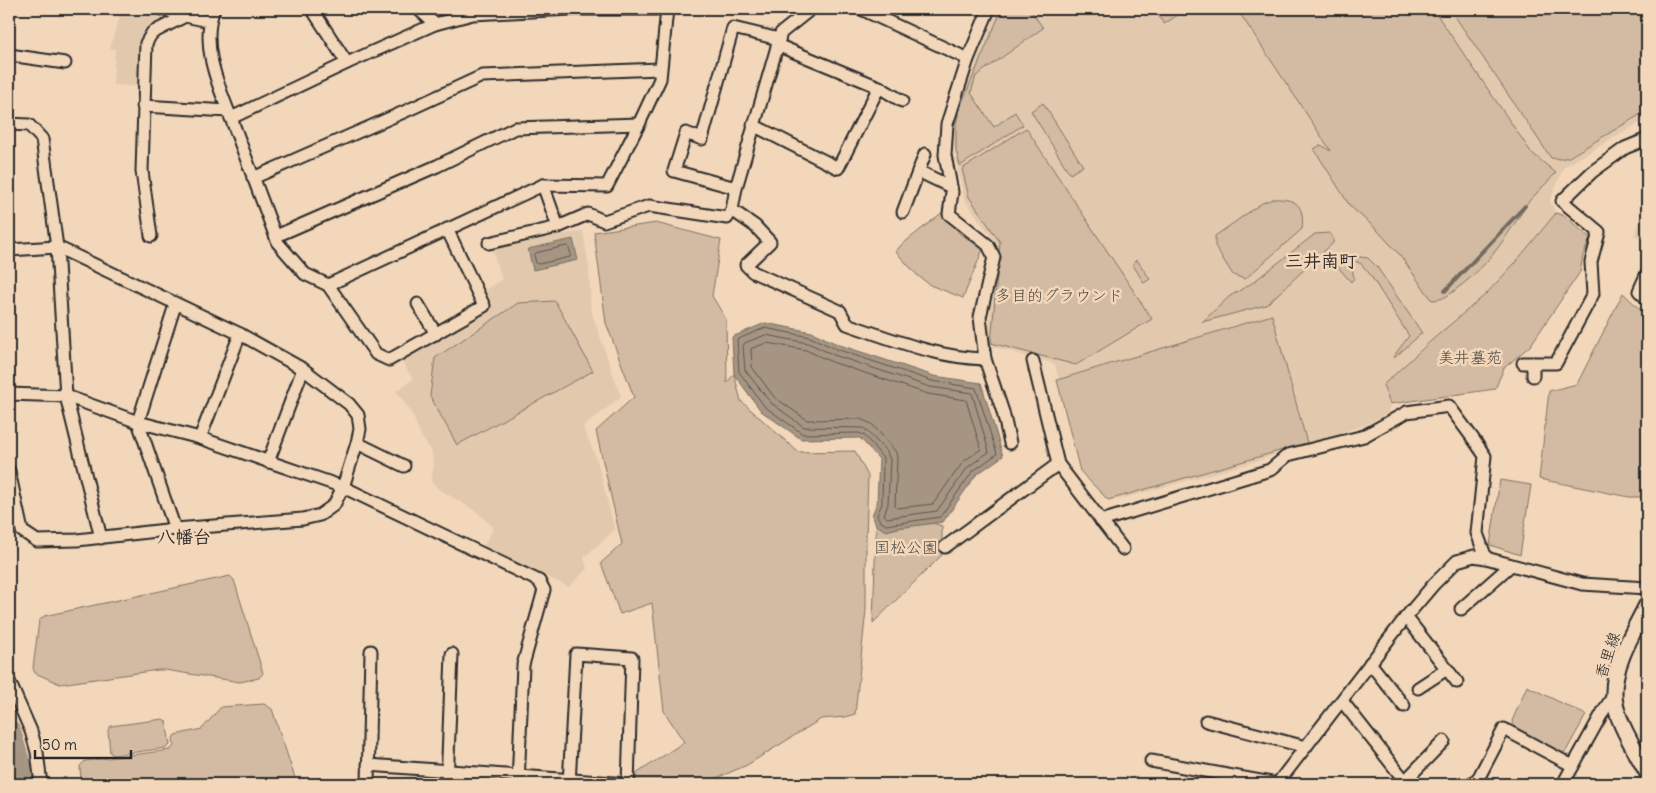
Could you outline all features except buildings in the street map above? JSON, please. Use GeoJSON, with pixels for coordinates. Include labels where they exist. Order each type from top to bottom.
{"type":"FeatureCollection","features":[{"type":"Feature","properties":{"kind":"street"},"geometry":{"type":"LineString","coordinates":[[163,9],[209,21]]}},
{"type":"Feature","properties":{"kind":"street"},"geometry":{"type":"LineString","coordinates":[[214,9],[209,21],[212,63],[278,243],[305,274],[328,285],[376,354],[389,360],[484,306],[447,229]]}},
{"type":"Feature","properties":{"kind":"street"},"geometry":{"type":"LineString","coordinates":[[312,9],[347,63]]}},
{"type":"Feature","properties":{"kind":"street"},"geometry":{"type":"LineString","coordinates":[[418,9],[435,24]]}},
{"type":"Feature","properties":{"kind":"street"},"geometry":{"type":"LineString","coordinates":[[143,106],[230,114],[435,24],[473,14],[571,9],[667,9],[660,79],[639,124],[606,186],[543,185],[328,285]]}},
{"type":"Feature","properties":{"kind":"street"},"geometry":{"type":"LineString","coordinates":[[490,243],[558,227],[588,214],[604,221],[649,206],[727,218],[732,210],[753,125],[780,33],[810,9]]}},
{"type":"Feature","properties":{"kind":"street"},"geometry":{"type":"LineString","coordinates":[[861,9],[968,59]]}},
{"type":"Feature","properties":{"kind":"street"},"geometry":{"type":"LineString","coordinates":[[989,9],[968,59],[947,124],[945,155],[951,187],[950,214],[988,245],[994,257],[980,317],[985,360],[1003,412],[1010,443]]}},
{"type":"Feature","properties":{"kind":"street"},"geometry":{"type":"LineString","coordinates":[[151,236],[142,171],[146,43],[152,33],[185,16]]}},
{"type":"Feature","properties":{"kind":"street"},"geometry":{"type":"LineString","coordinates":[[736,188],[674,171],[686,133],[702,139],[733,28],[778,42],[879,87],[902,101]]}},
{"type":"Feature","properties":{"kind":"street"},"geometry":{"type":"LineString","coordinates":[[9,55],[65,63]]}},
{"type":"Feature","properties":{"kind":"street"},"geometry":{"type":"LineString","coordinates":[[253,178],[482,76],[660,68]]}},
{"type":"Feature","properties":{"kind":"street"},"geometry":{"type":"LineString","coordinates":[[753,125],[838,168],[879,87]]}},
{"type":"Feature","properties":{"kind":"street"},"geometry":{"type":"LineString","coordinates":[[9,124],[29,125],[42,139],[57,247],[66,396],[101,538]]}},
{"type":"Feature","properties":{"kind":"street"},"geometry":{"type":"LineString","coordinates":[[276,236],[437,166],[515,128],[639,124]]}},
{"type":"Feature","properties":{"kind":"street"},"geometry":{"type":"LineString","coordinates":[[1533,376],[1528,363],[1556,363],[1593,294],[1591,262],[1598,232],[1562,201],[1592,172],[1625,148],[1647,139]]}},
{"type":"Feature","properties":{"kind":"street"},"geometry":{"type":"LineString","coordinates":[[903,212],[925,154]]}},
{"type":"Feature","properties":{"kind":"street"},"geometry":{"type":"LineString","coordinates":[[918,171],[951,187]]}},
{"type":"Feature","properties":{"kind":"street"},"geometry":{"type":"LineString","coordinates":[[543,185],[558,227]]}},
{"type":"Feature","properties":{"kind":"street"},"geometry":{"type":"LineString","coordinates":[[732,210],[755,226],[770,242],[746,265],[753,272],[840,311],[847,324],[894,340],[935,351],[985,360]]}},
{"type":"Feature","properties":{"kind":"street"},"geometry":{"type":"LineString","coordinates":[[9,250],[57,247],[175,305],[240,334],[303,369],[349,404],[358,415],[360,429],[343,487],[334,505],[320,515],[303,519],[175,529],[101,538],[37,541],[22,531],[9,471]]}},
{"type":"Feature","properties":{"kind":"street"},"geometry":{"type":"LineString","coordinates":[[1647,273],[1639,291],[1647,299]]}},
{"type":"Feature","properties":{"kind":"street"},"geometry":{"type":"LineString","coordinates":[[418,304],[436,334]]}},
{"type":"Feature","properties":{"kind":"street"},"geometry":{"type":"LineString","coordinates":[[175,305],[138,422],[175,529]]}},
{"type":"Feature","properties":{"kind":"street"},"geometry":{"type":"LineString","coordinates":[[1568,316],[1578,322]]}},
{"type":"Feature","properties":{"kind":"street"},"geometry":{"type":"LineString","coordinates":[[200,438],[240,334]]}},
{"type":"Feature","properties":{"kind":"street"},"geometry":{"type":"LineString","coordinates":[[1033,361],[1058,464],[1122,549]]}},
{"type":"Feature","properties":{"kind":"street"},"geometry":{"type":"LineString","coordinates":[[268,462],[303,369]]}},
{"type":"Feature","properties":{"kind":"street"},"geometry":{"type":"LineString","coordinates":[[9,394],[66,396],[138,422],[200,438],[343,487],[540,581],[544,590],[523,665],[519,780]]}},
{"type":"Feature","properties":{"kind":"street"},"geometry":{"type":"LineString","coordinates":[[1101,521],[1270,470],[1288,455],[1364,436],[1407,412],[1449,406],[1484,456],[1477,533],[1486,558]]}},
{"type":"Feature","properties":{"kind":"street"},"geometry":{"type":"LineString","coordinates":[[357,443],[404,466]]}},
{"type":"Feature","properties":{"kind":"street"},"geometry":{"type":"LineString","coordinates":[[945,547],[1058,464]]}},
{"type":"Feature","properties":{"kind":"street"},"geometry":{"type":"LineString","coordinates":[[1151,761],[1277,784],[1406,617],[1434,584],[1457,561],[1474,556],[1582,584],[1647,588]]}},
{"type":"Feature","properties":{"kind":"street"},"geometry":{"type":"LineString","coordinates":[[1461,609],[1511,565]]}},
{"type":"Feature","properties":{"kind":"street","name":"香里線"},"geometry":{"type":"LineString","coordinates":[[1647,604],[1626,645],[1615,679],[1614,696],[1619,717],[1647,772]]}},
{"type":"Feature","properties":{"kind":"street"},"geometry":{"type":"LineString","coordinates":[[1406,617],[1457,682]]}},
{"type":"Feature","properties":{"kind":"street"},"geometry":{"type":"LineString","coordinates":[[368,784],[371,651]]}},
{"type":"Feature","properties":{"kind":"street"},"geometry":{"type":"LineString","coordinates":[[447,784],[452,654]]}},
{"type":"Feature","properties":{"kind":"street"},"geometry":{"type":"LineString","coordinates":[[368,765],[448,771],[519,780],[569,782],[628,784],[632,658],[576,654],[569,782]]}},
{"type":"Feature","properties":{"kind":"street"},"geometry":{"type":"LineString","coordinates":[[1370,663],[1404,706]]}},
{"type":"Feature","properties":{"kind":"street"},"geometry":{"type":"LineString","coordinates":[[1418,688],[1446,669]]}},
{"type":"Feature","properties":{"kind":"street"},"geometry":{"type":"LineString","coordinates":[[9,681],[31,731],[37,752],[41,784]]}},
{"type":"Feature","properties":{"kind":"street"},"geometry":{"type":"LineString","coordinates":[[1564,784],[1604,710],[1614,696]]}},
{"type":"Feature","properties":{"kind":"street"},"geometry":{"type":"LineString","coordinates":[[1342,701],[1404,783],[1444,741]]}},
{"type":"Feature","properties":{"kind":"street"},"geometry":{"type":"LineString","coordinates":[[1206,721],[1306,747]]}},
{"type":"Feature","properties":{"kind":"street"},"geometry":{"type":"LineString","coordinates":[[1472,784],[1478,778],[1504,729],[1574,766]]}},
{"type":"Feature","properties":{"kind":"shaded area"},"geometry":{"type":"Polygon","coordinates":[[[122,9],[150,9],[172,15],[172,20],[154,25],[145,34],[140,87],[113,85],[115,49],[110,48],[122,9]]]}},
{"type":"Feature","properties":{"kind":"shaded area"},"geometry":{"type":"Polygon","coordinates":[[[998,9],[1647,9],[1647,119],[1564,167],[1550,201],[1556,213],[1514,264],[1485,295],[1383,385],[1390,404],[1388,413],[1366,425],[1307,443],[1258,461],[1117,500],[1108,500],[1080,471],[1055,364],[987,345],[997,244],[964,199],[954,150],[952,124],[998,9]]]}},
{"type":"Feature","properties":{"kind":"shaded area"},"geometry":{"type":"Polygon","coordinates":[[[1647,208],[1647,241],[1634,235],[1647,208]]]}},
{"type":"Feature","properties":{"kind":"shaded area"},"geometry":{"type":"Polygon","coordinates":[[[583,231],[589,267],[591,310],[621,397],[583,427],[597,460],[615,530],[584,557],[587,569],[569,587],[482,548],[494,528],[477,512],[437,488],[431,481],[434,465],[431,450],[422,438],[411,412],[396,391],[413,379],[398,356],[488,309],[481,293],[502,279],[492,249],[527,240],[583,231]]]}},
{"type":"Feature","properties":{"kind":"green space"},"geometry":{"type":"Polygon","coordinates":[[[1002,9],[1030,9],[1043,28],[976,76],[971,93],[994,127],[1015,112],[1023,125],[960,166],[956,150],[956,124],[961,105],[1002,9]]]}},
{"type":"Feature","properties":{"kind":"green space"},"geometry":{"type":"Polygon","coordinates":[[[1154,9],[1187,9],[1164,24],[1154,9]]]}},
{"type":"Feature","properties":{"kind":"green space"},"geometry":{"type":"Polygon","coordinates":[[[1237,9],[1433,9],[1531,152],[1556,173],[1443,291],[1447,290],[1526,206],[1497,250],[1480,269],[1450,294],[1440,299],[1432,300],[1399,254],[1377,230],[1350,206],[1314,149],[1321,145],[1331,151],[1237,9]]]}},
{"type":"Feature","properties":{"kind":"green space"},"geometry":{"type":"Polygon","coordinates":[[[1450,9],[1647,9],[1647,113],[1643,113],[1569,157],[1551,158],[1450,9]]]}},
{"type":"Feature","properties":{"kind":"green space"},"geometry":{"type":"Polygon","coordinates":[[[1043,103],[1083,166],[1070,174],[1031,111],[1043,103]]]}},
{"type":"Feature","properties":{"kind":"green space","name":"多目的グラウンド"},"geometry":{"type":"Polygon","coordinates":[[[1026,128],[1152,319],[1076,365],[991,343],[1000,242],[969,197],[962,169],[1026,128]]]}},
{"type":"Feature","properties":{"kind":"green space"},"geometry":{"type":"Polygon","coordinates":[[[1273,199],[1288,200],[1297,205],[1302,214],[1302,229],[1245,279],[1233,275],[1215,246],[1215,236],[1262,203],[1273,199]]]}},
{"type":"Feature","properties":{"kind":"green space"},"geometry":{"type":"Polygon","coordinates":[[[944,211],[959,233],[983,249],[963,298],[930,285],[917,275],[896,252],[900,246],[944,211]]]}},
{"type":"Feature","properties":{"kind":"green space","name":"美井墓苑"},"geometry":{"type":"Polygon","coordinates":[[[1556,213],[1565,216],[1590,238],[1583,256],[1580,272],[1530,346],[1504,368],[1495,389],[1390,404],[1383,385],[1485,295],[1514,264],[1556,213]]]}},
{"type":"Feature","properties":{"kind":"green space"},"geometry":{"type":"Polygon","coordinates":[[[656,223],[721,240],[712,296],[726,319],[727,383],[734,374],[741,401],[798,452],[855,451],[868,476],[866,610],[855,714],[845,717],[821,719],[747,765],[703,784],[637,784],[636,774],[684,742],[664,711],[652,603],[620,614],[601,563],[622,544],[596,431],[634,397],[606,323],[594,232],[656,223]]]}},
{"type":"Feature","properties":{"kind":"green space"},"geometry":{"type":"Polygon","coordinates":[[[1330,233],[1333,243],[1266,305],[1202,322],[1230,296],[1252,283],[1315,234],[1330,233]]]}},
{"type":"Feature","properties":{"kind":"green space"},"geometry":{"type":"Polygon","coordinates":[[[1346,255],[1368,258],[1377,267],[1422,333],[1394,358],[1409,336],[1369,273],[1360,263],[1354,261],[1351,263],[1354,278],[1351,282],[1337,266],[1336,258],[1346,255]]]}},
{"type":"Feature","properties":{"kind":"green space"},"geometry":{"type":"Polygon","coordinates":[[[1137,260],[1150,279],[1144,283],[1133,265],[1137,260]]]}},
{"type":"Feature","properties":{"kind":"green space"},"geometry":{"type":"Polygon","coordinates":[[[1623,293],[1647,316],[1647,497],[1629,497],[1539,479],[1549,391],[1577,384],[1623,293]]]}},
{"type":"Feature","properties":{"kind":"green space"},"geometry":{"type":"Polygon","coordinates":[[[555,301],[593,371],[457,445],[430,396],[435,358],[518,303],[555,301]]]}},
{"type":"Feature","properties":{"kind":"green space"},"geometry":{"type":"Polygon","coordinates":[[[1272,315],[1307,443],[1108,500],[1080,471],[1057,380],[1272,315]]]}},
{"type":"Feature","properties":{"kind":"green space"},"geometry":{"type":"Polygon","coordinates":[[[1500,480],[1531,485],[1520,555],[1490,545],[1500,480]]]}},
{"type":"Feature","properties":{"kind":"green space","name":"国松公園"},"geometry":{"type":"Polygon","coordinates":[[[877,504],[942,526],[942,555],[873,623],[877,504]]]}},
{"type":"Feature","properties":{"kind":"green space"},"geometry":{"type":"Polygon","coordinates":[[[230,576],[234,580],[263,673],[259,678],[240,682],[158,670],[60,684],[35,673],[33,668],[39,621],[44,616],[230,576]]]}},
{"type":"Feature","properties":{"kind":"green space"},"geometry":{"type":"Polygon","coordinates":[[[1527,686],[1586,715],[1566,751],[1562,753],[1514,729],[1512,721],[1527,686]]]}},
{"type":"Feature","properties":{"kind":"green space"},"geometry":{"type":"Polygon","coordinates":[[[264,704],[272,709],[297,784],[83,784],[81,782],[80,766],[85,761],[170,750],[174,746],[173,738],[175,735],[202,729],[221,707],[264,704]]]}},
{"type":"Feature","properties":{"kind":"green space"},"geometry":{"type":"Polygon","coordinates":[[[163,719],[166,721],[170,745],[166,748],[114,755],[110,753],[108,730],[111,726],[163,719]]]}},
{"type":"Feature","properties":{"kind":"water"},"geometry":{"type":"Polygon","coordinates":[[[573,239],[578,260],[533,270],[528,249],[573,239]]]}},
{"type":"Feature","properties":{"kind":"water"},"geometry":{"type":"Polygon","coordinates":[[[765,323],[812,332],[837,344],[934,376],[981,383],[1003,456],[976,475],[943,522],[886,531],[876,525],[872,515],[877,503],[879,459],[860,438],[801,439],[761,411],[734,374],[732,337],[765,323]]]}},
{"type":"Feature","properties":{"kind":"waterway"},"geometry":{"type":"LineString","coordinates":[[1445,291],[1525,206]]}},
{"type":"Feature","properties":{"kind":"waterway"},"geometry":{"type":"LineString","coordinates":[[9,732],[19,765],[22,784]]}},
{"type":"Feature","properties":{"kind":"district","name":"三井南町"},"geometry":{"type":"Point","coordinates":[1321,261]}},
{"type":"Feature","properties":{"kind":"district","name":"八幡台"},"geometry":{"type":"Point","coordinates":[184,537]}}]}
